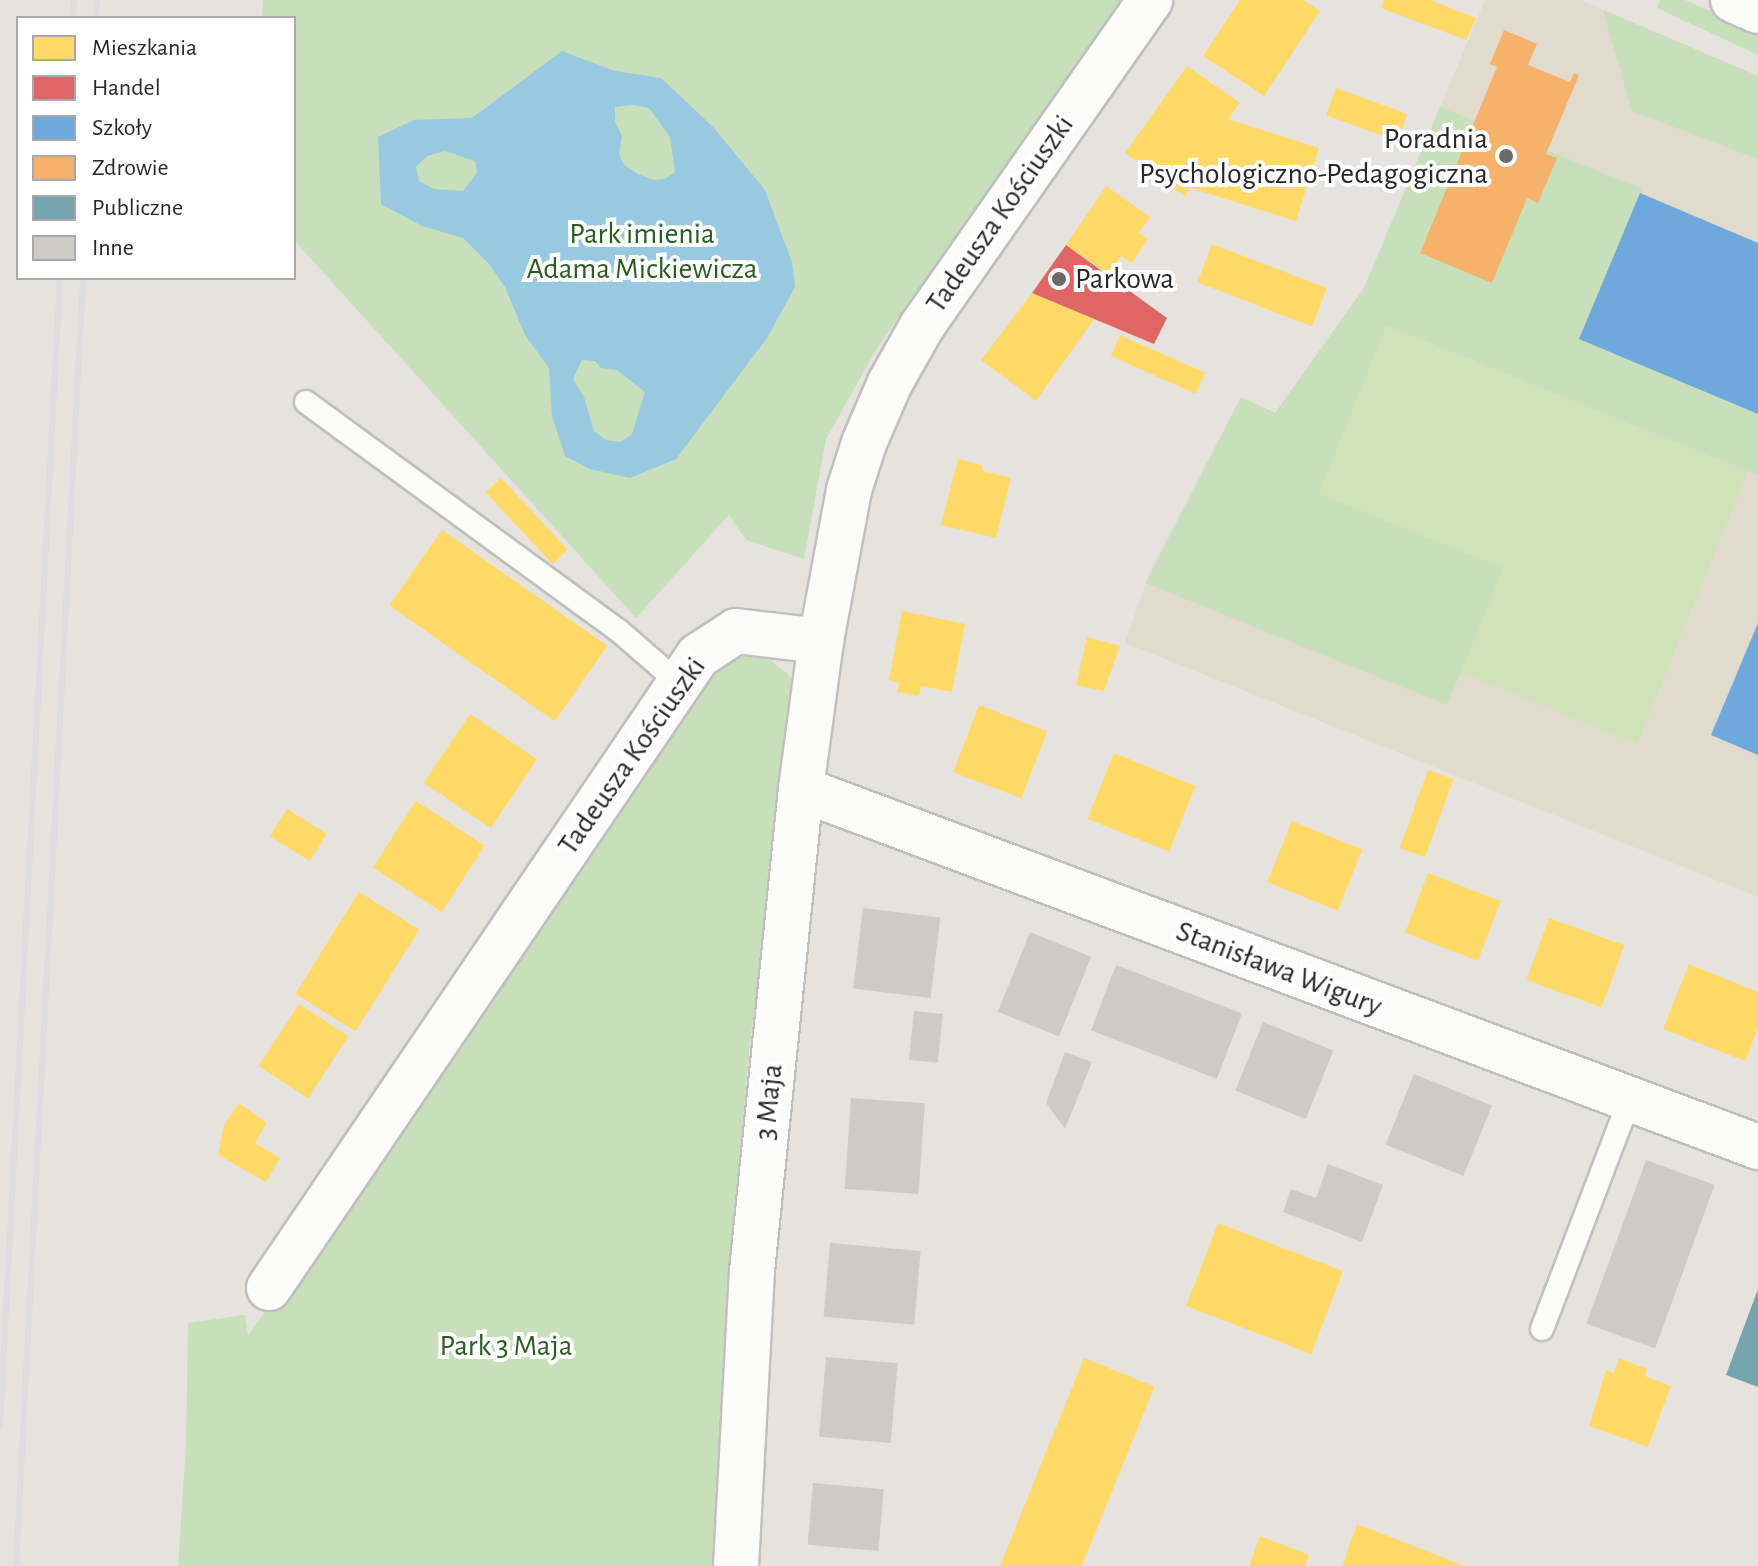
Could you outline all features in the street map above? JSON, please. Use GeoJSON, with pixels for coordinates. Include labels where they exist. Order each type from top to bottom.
{"type":"FeatureCollection","features":[{"type":"Feature","properties":{"kind":"street","name":"Tadeusza Kościuszki"},"geometry":{"type":"LineString","coordinates":[[269,1288],[698,656],[736,631],[821,641],[849,490],[864,443],[890,383],[922,326],[1150,0]]}},
{"type":"Feature","properties":{"kind":"street"},"geometry":{"type":"LineString","coordinates":[[1733,0],[1758,11]]}},
{"type":"Feature","properties":{"kind":"street","name":"3 Maja"},"geometry":{"type":"LineString","coordinates":[[736,1566],[752,1271],[801,789],[821,641]]}},
{"type":"Feature","properties":{"kind":"street","name":"Stanisława Wigury"},"geometry":{"type":"LineString","coordinates":[[801,789],[1758,1147]]}},
{"type":"Feature","properties":{"kind":"lane"},"geometry":{"type":"LineString","coordinates":[[306,402],[618,630],[679,683]]}},
{"type":"Feature","properties":{"kind":"lane"},"geometry":{"type":"LineString","coordinates":[[1542,1329],[1629,1101]]}},
{"type":"Feature","properties":{"kind":"shaded area"},"geometry":{"type":"Polygon","coordinates":[[[1485,0],[1581,0],[1758,76],[1758,897],[1125,643],[1150,571],[1241,397],[1275,413],[1364,288],[1485,0]]]}},
{"type":"Feature","properties":{"kind":"green space","name":"Park imienia Adama Mickiewicza"},"geometry":{"type":"Polygon","coordinates":[[[263,0],[1122,0],[877,348],[826,439],[804,559],[746,540],[729,515],[636,618],[296,242],[296,16],[262,16],[263,0]]]}},
{"type":"Feature","properties":{"kind":"green space"},"geometry":{"type":"Polygon","coordinates":[[[1660,0],[1685,0],[1758,31],[1758,55],[1657,8],[1660,0]]]}},
{"type":"Feature","properties":{"kind":"green space"},"geometry":{"type":"Polygon","coordinates":[[[1603,10],[1758,76],[1758,159],[1632,111],[1603,10]]]}},
{"type":"Feature","properties":{"kind":"green space"},"geometry":{"type":"Polygon","coordinates":[[[1440,107],[1642,189],[1580,339],[1758,414],[1758,475],[1386,326],[1504,568],[1447,705],[1146,583],[1241,397],[1275,413],[1364,288],[1440,107]]]}},
{"type":"Feature","properties":{"kind":"green space"},"geometry":{"type":"Polygon","coordinates":[[[1386,325],[1748,471],[1637,744],[1461,672],[1503,568],[1319,494],[1386,325]]]}},
{"type":"Feature","properties":{"kind":"green space","name":"Park 3 Maja"},"geometry":{"type":"Polygon","coordinates":[[[742,655],[770,660],[790,676],[794,691],[750,1042],[730,1261],[713,1566],[178,1566],[186,1445],[188,1323],[245,1315],[248,1336],[716,668],[742,655]]]}},
{"type":"Feature","properties":{"kind":"water"},"geometry":{"type":"Polygon","coordinates":[[[562,51],[615,71],[661,78],[713,127],[765,190],[792,262],[795,287],[767,338],[676,459],[630,478],[590,469],[565,456],[552,416],[549,368],[525,335],[505,287],[489,264],[463,238],[422,226],[381,204],[378,137],[414,120],[472,118],[562,51]],[[633,105],[615,107],[615,121],[622,136],[619,154],[624,165],[638,174],[654,180],[665,179],[675,172],[670,137],[649,108],[633,105]],[[445,151],[427,156],[416,167],[419,181],[434,189],[463,191],[477,173],[475,161],[445,151]],[[582,360],[573,379],[584,397],[594,431],[606,440],[621,442],[632,434],[645,392],[617,370],[601,368],[595,361],[582,360]]]}},
{"type":"Feature","properties":{"kind":"building: Mieszkania"},"geometry":{"type":"Polygon","coordinates":[[[1240,0],[1303,0],[1320,11],[1264,96],[1203,56],[1240,0]]]}},
{"type":"Feature","properties":{"kind":"building: Mieszkania"},"geometry":{"type":"Polygon","coordinates":[[[1384,0],[1431,0],[1476,18],[1466,40],[1381,8],[1384,0]]]}},
{"type":"Feature","properties":{"kind":"building: Mieszkania"},"geometry":{"type":"Polygon","coordinates":[[[1187,66],[1240,103],[1228,119],[1319,148],[1296,221],[1190,188],[1185,196],[1125,153],[1187,66]]]}},
{"type":"Feature","properties":{"kind":"building: Mieszkania"},"geometry":{"type":"Polygon","coordinates":[[[1336,88],[1407,114],[1397,141],[1326,115],[1336,88]]]}},
{"type":"Feature","properties":{"kind":"building: Mieszkania"},"geometry":{"type":"Polygon","coordinates":[[[1106,186],[1150,217],[1139,233],[1148,239],[1132,263],[1121,256],[1108,274],[1066,245],[1106,186]]]}},
{"type":"Feature","properties":{"kind":"building: Mieszkania"},"geometry":{"type":"Polygon","coordinates":[[[1212,244],[1327,288],[1312,326],[1197,282],[1212,244]]]}},
{"type":"Feature","properties":{"kind":"building: Mieszkania"},"geometry":{"type":"Polygon","coordinates":[[[1032,293],[1094,319],[1036,401],[981,360],[1032,293]]]}},
{"type":"Feature","properties":{"kind":"building: Mieszkania"},"geometry":{"type":"Polygon","coordinates":[[[1120,335],[1205,373],[1196,394],[1111,356],[1120,335]]]}},
{"type":"Feature","properties":{"kind":"building: Mieszkania"},"geometry":{"type":"Polygon","coordinates":[[[958,459],[982,465],[983,471],[1011,478],[996,538],[941,525],[958,459]]]}},
{"type":"Feature","properties":{"kind":"building: Mieszkania"},"geometry":{"type":"Polygon","coordinates":[[[501,478],[568,550],[552,564],[486,492],[501,478]]]}},
{"type":"Feature","properties":{"kind":"building: Mieszkania"},"geometry":{"type":"Polygon","coordinates":[[[442,530],[607,646],[555,721],[389,605],[442,530]]]}},
{"type":"Feature","properties":{"kind":"building: Mieszkania"},"geometry":{"type":"Polygon","coordinates":[[[902,611],[965,624],[952,692],[921,686],[919,696],[897,692],[899,682],[889,680],[902,611]]]}},
{"type":"Feature","properties":{"kind":"building: Mieszkania"},"geometry":{"type":"Polygon","coordinates":[[[1087,637],[1120,646],[1104,691],[1076,685],[1087,637]]]}},
{"type":"Feature","properties":{"kind":"building: Mieszkania"},"geometry":{"type":"Polygon","coordinates":[[[979,705],[1047,731],[1021,798],[953,772],[979,705]]]}},
{"type":"Feature","properties":{"kind":"building: Mieszkania"},"geometry":{"type":"Polygon","coordinates":[[[470,714],[537,759],[491,828],[424,783],[470,714]]]}},
{"type":"Feature","properties":{"kind":"building: Mieszkania"},"geometry":{"type":"Polygon","coordinates":[[[1114,753],[1196,786],[1169,852],[1087,819],[1114,753]]]}},
{"type":"Feature","properties":{"kind":"building: Mieszkania"},"geometry":{"type":"Polygon","coordinates":[[[1428,770],[1453,779],[1425,857],[1400,848],[1428,770]]]}},
{"type":"Feature","properties":{"kind":"building: Mieszkania"},"geometry":{"type":"Polygon","coordinates":[[[416,801],[485,846],[442,912],[373,867],[416,801]]]}},
{"type":"Feature","properties":{"kind":"building: Mieszkania"},"geometry":{"type":"Polygon","coordinates":[[[287,809],[327,834],[310,861],[270,836],[287,809]]]}},
{"type":"Feature","properties":{"kind":"building: Mieszkania"},"geometry":{"type":"Polygon","coordinates":[[[1292,821],[1362,849],[1338,911],[1267,882],[1292,821]]]}},
{"type":"Feature","properties":{"kind":"building: Mieszkania"},"geometry":{"type":"Polygon","coordinates":[[[1428,873],[1501,901],[1478,961],[1405,933],[1428,873]]]}},
{"type":"Feature","properties":{"kind":"building: Mieszkania"},"geometry":{"type":"Polygon","coordinates":[[[359,892],[419,930],[356,1031],[295,994],[359,892]]]}},
{"type":"Feature","properties":{"kind":"building: Mieszkania"},"geometry":{"type":"Polygon","coordinates":[[[1549,918],[1624,945],[1602,1007],[1526,980],[1549,918]]]}},
{"type":"Feature","properties":{"kind":"building: Mieszkania"},"geometry":{"type":"Polygon","coordinates":[[[1689,964],[1758,992],[1758,1028],[1745,1061],[1663,1029],[1689,964]]]}},
{"type":"Feature","properties":{"kind":"building: Mieszkania"},"geometry":{"type":"Polygon","coordinates":[[[299,1004],[348,1036],[308,1098],[259,1066],[299,1004]]]}},
{"type":"Feature","properties":{"kind":"building: Mieszkania"},"geometry":{"type":"Polygon","coordinates":[[[239,1103],[267,1123],[255,1143],[280,1158],[266,1182],[218,1155],[224,1125],[239,1103]]]}},
{"type":"Feature","properties":{"kind":"building: Mieszkania"},"geometry":{"type":"Polygon","coordinates":[[[1218,1223],[1343,1271],[1311,1354],[1186,1306],[1218,1223]]]}},
{"type":"Feature","properties":{"kind":"building: Mieszkania"},"geometry":{"type":"Polygon","coordinates":[[[1084,1358],[1154,1386],[1082,1566],[1000,1565],[1084,1358]]]}},
{"type":"Feature","properties":{"kind":"building: Mieszkania"},"geometry":{"type":"Polygon","coordinates":[[[1619,1358],[1647,1369],[1645,1376],[1671,1386],[1648,1447],[1589,1426],[1606,1370],[1614,1373],[1619,1358]]]}},
{"type":"Feature","properties":{"kind":"building: Mieszkania"},"geometry":{"type":"Polygon","coordinates":[[[1357,1524],[1465,1566],[1342,1566],[1357,1524]]]}},
{"type":"Feature","properties":{"kind":"building: Mieszkania"},"geometry":{"type":"Polygon","coordinates":[[[1260,1536],[1309,1555],[1305,1566],[1249,1566],[1260,1536]]]}},
{"type":"Feature","properties":{"kind":"building: Handel"},"geometry":{"type":"Polygon","coordinates":[[[1066,245],[1167,318],[1154,344],[1032,293],[1066,245]]]}},
{"type":"Feature","properties":{"kind":"building: Szkoły"},"geometry":{"type":"Polygon","coordinates":[[[1640,193],[1758,243],[1758,414],[1579,339],[1640,193]]]}},
{"type":"Feature","properties":{"kind":"building: Szkoły"},"geometry":{"type":"Polygon","coordinates":[[[1758,623],[1758,755],[1711,735],[1758,623]]]}},
{"type":"Feature","properties":{"kind":"building: Zdrowie","name":"Poradnia Psychologiczno-Pedagogiczna"},"geometry":{"type":"Polygon","coordinates":[[[1504,30],[1537,44],[1528,65],[1570,82],[1574,73],[1579,75],[1546,154],[1557,158],[1538,203],[1527,198],[1492,283],[1420,253],[1497,67],[1490,64],[1504,30]]]}},
{"type":"Feature","properties":{"kind":"building: Publiczne"},"geometry":{"type":"Polygon","coordinates":[[[1758,1289],[1758,1387],[1726,1375],[1758,1289]]]}},
{"type":"Feature","properties":{"kind":"building: Inne"},"geometry":{"type":"Polygon","coordinates":[[[863,908],[940,918],[931,998],[853,988],[863,908]]]}},
{"type":"Feature","properties":{"kind":"building: Inne"},"geometry":{"type":"Polygon","coordinates":[[[1030,932],[1091,957],[1059,1036],[998,1012],[1030,932]]]}},
{"type":"Feature","properties":{"kind":"building: Inne"},"geometry":{"type":"Polygon","coordinates":[[[1116,965],[1242,1013],[1217,1079],[1091,1030],[1116,965]]]}},
{"type":"Feature","properties":{"kind":"building: Inne"},"geometry":{"type":"Polygon","coordinates":[[[914,1011],[943,1014],[938,1063],[909,1060],[914,1011]]]}},
{"type":"Feature","properties":{"kind":"building: Inne"},"geometry":{"type":"Polygon","coordinates":[[[1263,1022],[1333,1050],[1306,1119],[1235,1091],[1263,1022]]]}},
{"type":"Feature","properties":{"kind":"building: Inne"},"geometry":{"type":"Polygon","coordinates":[[[1065,1052],[1092,1062],[1065,1129],[1046,1103],[1065,1052]]]}},
{"type":"Feature","properties":{"kind":"building: Inne"},"geometry":{"type":"Polygon","coordinates":[[[1414,1074],[1492,1105],[1463,1176],[1386,1144],[1414,1074]]]}},
{"type":"Feature","properties":{"kind":"building: Inne"},"geometry":{"type":"Polygon","coordinates":[[[851,1098],[925,1103],[918,1194],[845,1189],[851,1098]]]}},
{"type":"Feature","properties":{"kind":"building: Inne"},"geometry":{"type":"Polygon","coordinates":[[[1646,1160],[1715,1185],[1655,1348],[1586,1324],[1646,1160]]]}},
{"type":"Feature","properties":{"kind":"building: Inne"},"geometry":{"type":"Polygon","coordinates":[[[1328,1164],[1383,1185],[1362,1242],[1283,1212],[1291,1189],[1316,1198],[1328,1164]]]}},
{"type":"Feature","properties":{"kind":"building: Inne"},"geometry":{"type":"Polygon","coordinates":[[[830,1243],[921,1251],[914,1325],[824,1317],[830,1243]]]}},
{"type":"Feature","properties":{"kind":"building: Inne"},"geometry":{"type":"Polygon","coordinates":[[[826,1357],[898,1363],[891,1443],[819,1437],[826,1357]]]}},
{"type":"Feature","properties":{"kind":"building: Inne"},"geometry":{"type":"Polygon","coordinates":[[[813,1483],[884,1489],[878,1551],[808,1545],[813,1483]]]}},
{"type":"Feature","properties":{"kind":"railway"},"geometry":{"type":"LineString","coordinates":[[73,16],[74,0]]}},
{"type":"Feature","properties":{"kind":"railway"},"geometry":{"type":"LineString","coordinates":[[96,16],[97,0]]}},
{"type":"Feature","properties":{"kind":"railway"},"geometry":{"type":"LineString","coordinates":[[0,1425],[60,280]]}},
{"type":"Feature","properties":{"kind":"railway"},"geometry":{"type":"LineString","coordinates":[[16,1566],[83,280]]}},
{"type":"Feature","properties":{"kind":"place","name":"Poradnia Psychologiczno-Pedagogiczna"},"geometry":{"type":"Point","coordinates":[1506,156]}},
{"type":"Feature","properties":{"kind":"place","name":"Parkowa"},"geometry":{"type":"Point","coordinates":[1059,279]}}]}
